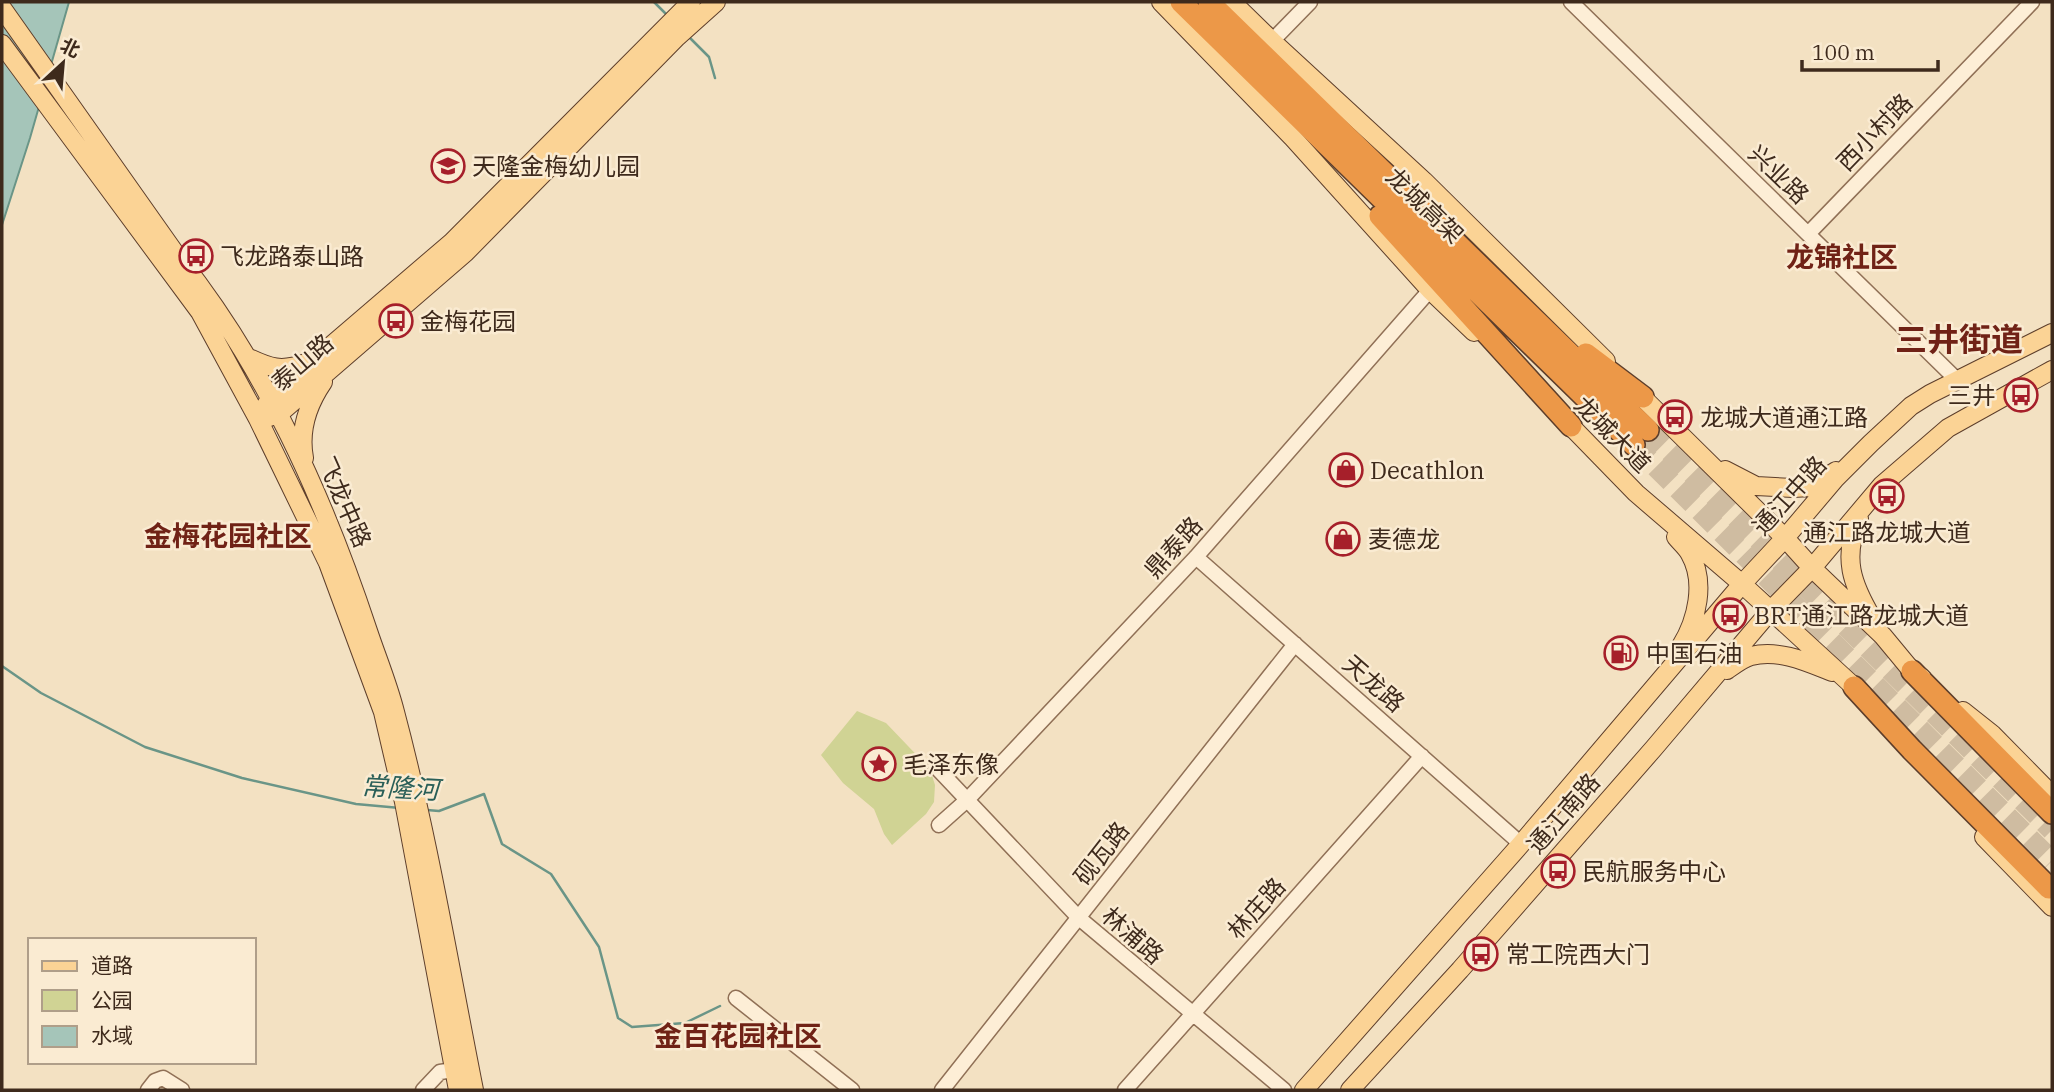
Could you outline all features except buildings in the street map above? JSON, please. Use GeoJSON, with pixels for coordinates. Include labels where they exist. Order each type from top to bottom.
{"type":"FeatureCollection","features":[{"type":"Feature","properties":{"kind":"highway","name":"龙城高架"},"geometry":{"type":"LineString","coordinates":[[1181,2],[1260,55]]}},
{"type":"Feature","properties":{"kind":"highway","name":"龙城高架"},"geometry":{"type":"LineString","coordinates":[[1209,2],[1641,438]]}},
{"type":"Feature","properties":{"kind":"highway"},"geometry":{"type":"LineString","coordinates":[[1260,55],[1404,181],[1588,355],[1643,397]]}},
{"type":"Feature","properties":{"kind":"highway"},"geometry":{"type":"LineString","coordinates":[[1260,55],[1571,426]]}},
{"type":"Feature","properties":{"kind":"highway"},"geometry":{"type":"LineString","coordinates":[[1912,670],[2052,813]]}},
{"type":"Feature","properties":{"kind":"highway"},"geometry":{"type":"LineString","coordinates":[[1848,682],[2051,891]]}},
{"type":"Feature","properties":{"kind":"main road","name":"泰山路"},"geometry":{"type":"LineString","coordinates":[[275,406],[316,359],[452,242],[681,21],[716,2]]}},
{"type":"Feature","properties":{"kind":"main road","name":"龙城大道"},"geometry":{"type":"LineString","coordinates":[[1161,2],[1293,138],[1430,290],[1636,493],[1742,584],[1848,682]]}},
{"type":"Feature","properties":{"kind":"main road"},"geometry":{"type":"LineString","coordinates":[[1232,2],[1260,55]]}},
{"type":"Feature","properties":{"kind":"main road","name":"飞龙中路"},"geometry":{"type":"LineString","coordinates":[[2,8],[177,256],[207,294],[275,406],[344,558],[395,710],[458,1090]]}},
{"type":"Feature","properties":{"kind":"main road","name":"泰山路"},"geometry":{"type":"LineString","coordinates":[[258,419],[333,368],[465,253],[681,21]]}},
{"type":"Feature","properties":{"kind":"main road","name":"飞龙中路"},"geometry":{"type":"LineString","coordinates":[[2,44],[200,312],[258,419],[328,563],[383,712],[411,809],[474,1090]]}},
{"type":"Feature","properties":{"kind":"main road","name":"通江中路"},"geometry":{"type":"LineString","coordinates":[[1742,584],[1835,479],[1911,406],[1956,379],[2052,333]]}},
{"type":"Feature","properties":{"kind":"main road"},"geometry":{"type":"LineString","coordinates":[[245,356],[268,367],[288,369],[316,359]]}},
{"type":"Feature","properties":{"kind":"main road"},"geometry":{"type":"LineString","coordinates":[[308,478],[301,444],[306,416],[317,391],[333,368]]}},
{"type":"Feature","properties":{"kind":"main road"},"geometry":{"type":"LineString","coordinates":[[1812,568],[1882,485],[1948,428],[2052,370]]}},
{"type":"Feature","properties":{"kind":"main road","name":"龙城大道"},"geometry":{"type":"LineString","coordinates":[[1643,397],[1883,636]]}},
{"type":"Feature","properties":{"kind":"main road"},"geometry":{"type":"LineString","coordinates":[[1707,459],[1756,486],[1793,488],[1811,486],[1871,443]]}},
{"type":"Feature","properties":{"kind":"main road"},"geometry":{"type":"LineString","coordinates":[[1636,493],[1690,553],[1698,573],[1694,618],[1687,637],[1660,681]]}},
{"type":"Feature","properties":{"kind":"main road"},"geometry":{"type":"LineString","coordinates":[[1871,498],[1852,536],[1852,572],[1855,587],[1883,636],[1977,750],[2052,825]]}},
{"type":"Feature","properties":{"kind":"main road","name":"通江南路"},"geometry":{"type":"LineString","coordinates":[[1350,1090],[1460,970],[1771,610],[1812,568]]}},
{"type":"Feature","properties":{"kind":"main road","name":"通江南路"},"geometry":{"type":"LineString","coordinates":[[1304,1090],[1521,844],[1742,584]]}},
{"type":"Feature","properties":{"kind":"main road"},"geometry":{"type":"LineString","coordinates":[[1694,701],[1723,673],[1748,656],[1786,656],[1809,662],[1848,682]]}},
{"type":"Feature","properties":{"kind":"main road"},"geometry":{"type":"LineString","coordinates":[[1912,670],[1992,734],[2052,795]]}},
{"type":"Feature","properties":{"kind":"street"},"geometry":{"type":"LineString","coordinates":[[1260,55],[1310,2]]}},
{"type":"Feature","properties":{"kind":"street","name":"兴业路"},"geometry":{"type":"LineString","coordinates":[[1571,2],[1956,379]]}},
{"type":"Feature","properties":{"kind":"street","name":"西小村路"},"geometry":{"type":"LineString","coordinates":[[1808,234],[2032,2]]}},
{"type":"Feature","properties":{"kind":"street","name":"鼎泰路"},"geometry":{"type":"LineString","coordinates":[[939,825],[967,800],[1196,557],[1430,290]]}},
{"type":"Feature","properties":{"kind":"street","name":"天龙路"},"geometry":{"type":"LineString","coordinates":[[1196,557],[1521,844]]}},
{"type":"Feature","properties":{"kind":"street","name":"砚瓦路"},"geometry":{"type":"LineString","coordinates":[[942,1090],[1295,644]]}},
{"type":"Feature","properties":{"kind":"street","name":"林庄路"},"geometry":{"type":"LineString","coordinates":[[1125,1090],[1422,756]]}},
{"type":"Feature","properties":{"kind":"street","name":"林浦路"},"geometry":{"type":"LineString","coordinates":[[935,766],[1079,918],[1284,1090]]}},
{"type":"Feature","properties":{"kind":"street"},"geometry":{"type":"LineString","coordinates":[[736,998],[852,1090]]}},
{"type":"Feature","properties":{"kind":"street"},"geometry":{"type":"LineString","coordinates":[[423,1090],[440,1072],[454,1070]]}},
{"type":"Feature","properties":{"kind":"street"},"geometry":{"type":"LineString","coordinates":[[148,1090],[155,1081],[163,1078],[182,1090]]}},
{"type":"Feature","properties":{"kind":"green space"},"geometry":{"type":"Polygon","coordinates":[[[857,711],[886,723],[930,769],[935,785],[934,802],[926,814],[892,845],[884,834],[874,809],[843,783],[821,755],[857,711]]]}},
{"type":"Feature","properties":{"kind":"water"},"geometry":{"type":"Polygon","coordinates":[[[2,2],[69,2],[2,225],[2,2]]]}},
{"type":"Feature","properties":{"kind":"waterway","name":"常隆河"},"geometry":{"type":"LineString","coordinates":[[654,2],[669,17]]}},
{"type":"Feature","properties":{"kind":"waterway","name":"常隆河"},"geometry":{"type":"LineString","coordinates":[[688,36],[709,57],[715,78]]}},
{"type":"Feature","properties":{"kind":"waterway","name":"常隆河"},"geometry":{"type":"LineString","coordinates":[[2,666],[41,693],[145,747],[242,778],[356,804],[400,808]]}},
{"type":"Feature","properties":{"kind":"waterway","name":"常隆河"},"geometry":{"type":"LineString","coordinates":[[427,810],[439,811],[484,794],[502,844],[551,874],[599,947],[618,1018],[632,1027],[685,1023],[720,1006]]}},
{"type":"Feature","properties":{"kind":"tunnel"},"geometry":{"type":"LineString","coordinates":[[1648,430],[2052,830]]}},
{"type":"Feature","properties":{"kind":"tunnel"},"geometry":{"type":"LineString","coordinates":[[1634,445],[2052,861]]}},
{"type":"Feature","properties":{"kind":"place","name":"天隆金梅幼儿园"},"geometry":{"type":"Point","coordinates":[448,166]}},
{"type":"Feature","properties":{"kind":"place","name":"飞龙路泰山路"},"geometry":{"type":"Point","coordinates":[196,256]}},
{"type":"Feature","properties":{"kind":"place","name":"金梅花园"},"geometry":{"type":"Point","coordinates":[396,321]}},
{"type":"Feature","properties":{"kind":"place","name":"三井"},"geometry":{"type":"Point","coordinates":[2021,395]}},
{"type":"Feature","properties":{"kind":"place","name":"龙城大道通江路"},"geometry":{"type":"Point","coordinates":[1675,417]}},
{"type":"Feature","properties":{"kind":"place","name":"Decathlon"},"geometry":{"type":"Point","coordinates":[1346,470]}},
{"type":"Feature","properties":{"kind":"place","name":"通江路龙城大道"},"geometry":{"type":"Point","coordinates":[1887,496]}},
{"type":"Feature","properties":{"kind":"place","name":"麦德龙"},"geometry":{"type":"Point","coordinates":[1343,539]}},
{"type":"Feature","properties":{"kind":"place","name":"BRT通江路龙城大道"},"geometry":{"type":"Point","coordinates":[1730,615]}},
{"type":"Feature","properties":{"kind":"place","name":"中国石油"},"geometry":{"type":"Point","coordinates":[1621,653]}},
{"type":"Feature","properties":{"kind":"place","name":"毛泽东像"},"geometry":{"type":"Point","coordinates":[879,764]}},
{"type":"Feature","properties":{"kind":"place","name":"民航服务中心"},"geometry":{"type":"Point","coordinates":[1558,871]}},
{"type":"Feature","properties":{"kind":"place","name":"常工院西大门"},"geometry":{"type":"Point","coordinates":[1481,954]}},
{"type":"Feature","properties":{"kind":"district","name":"龙锦社区"},"geometry":{"type":"Point","coordinates":[1842,256]}},
{"type":"Feature","properties":{"kind":"district","name":"三井街道"},"geometry":{"type":"Point","coordinates":[1959,339]}},
{"type":"Feature","properties":{"kind":"district","name":"金梅花园社区"},"geometry":{"type":"Point","coordinates":[228,535]}},
{"type":"Feature","properties":{"kind":"district","name":"金百花园社区"},"geometry":{"type":"Point","coordinates":[738,1035]}}]}
